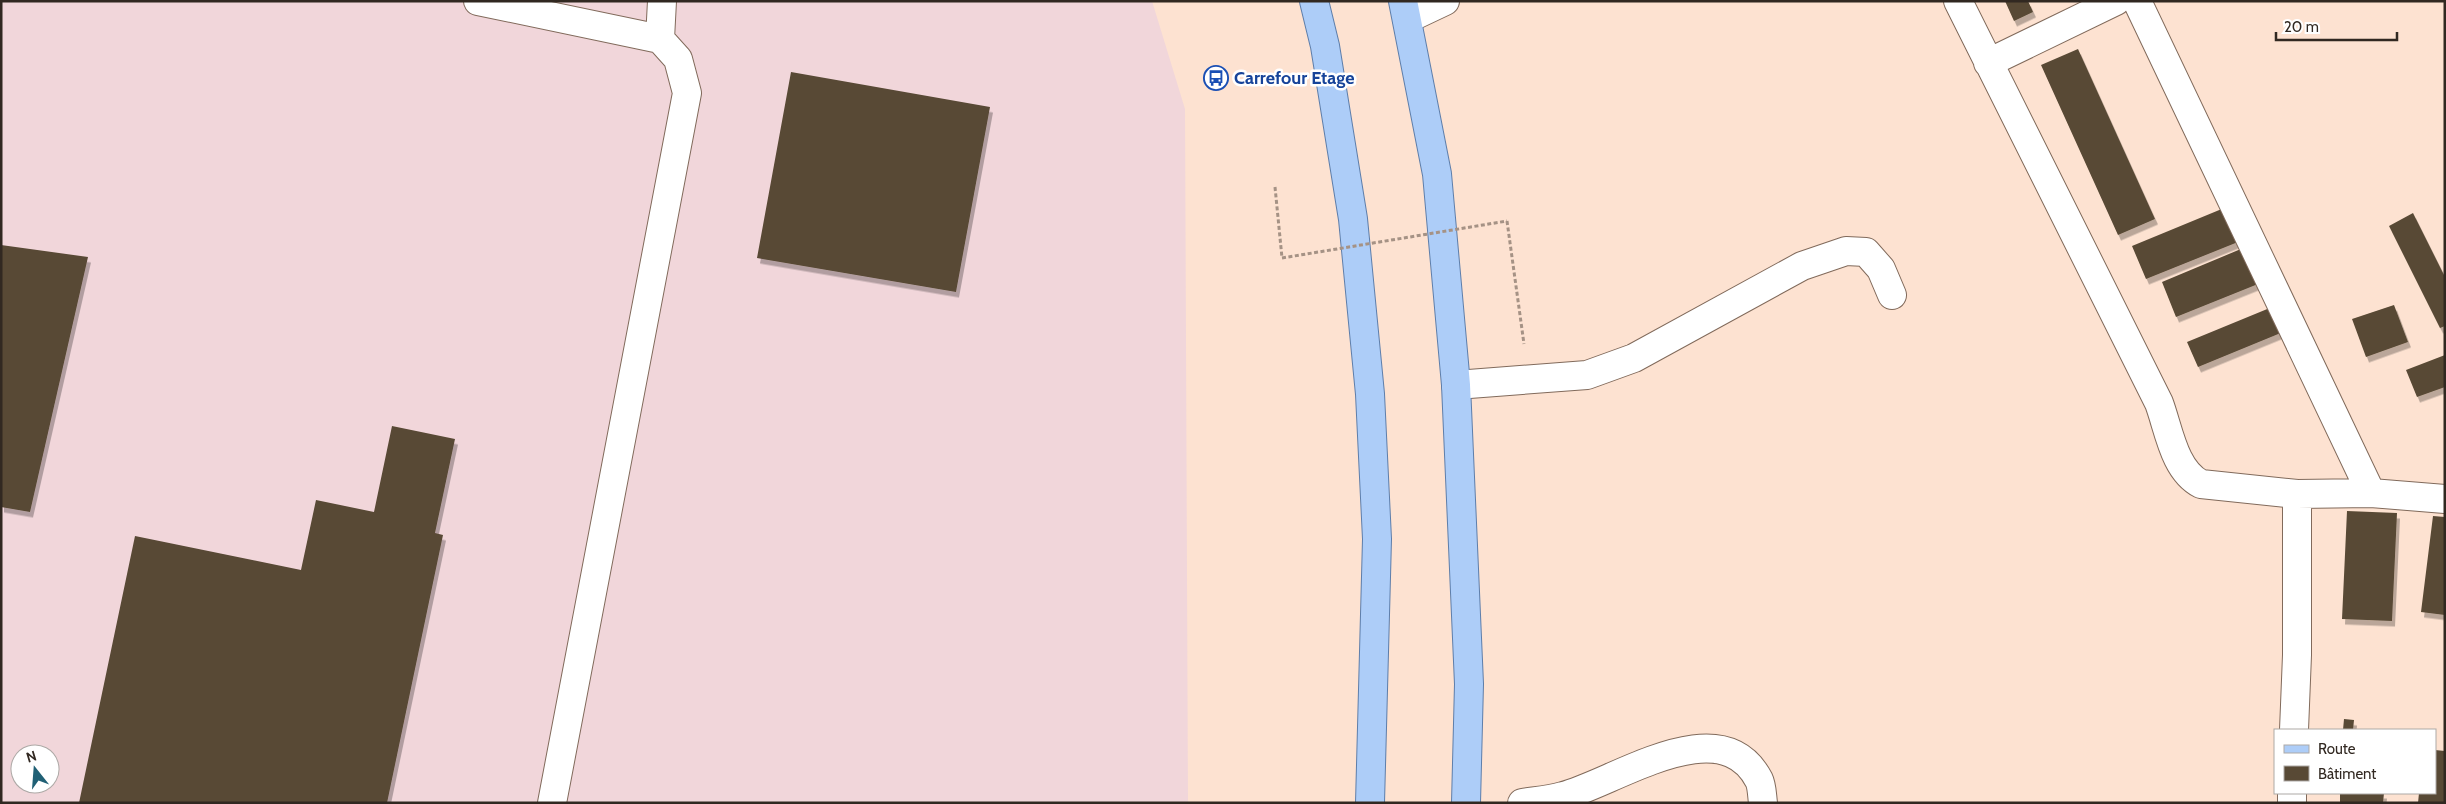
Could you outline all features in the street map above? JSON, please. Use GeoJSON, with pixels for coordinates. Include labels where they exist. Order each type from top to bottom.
{"type":"FeatureCollection","features":[{"type":"Feature","properties":{"kind":"main road"},"geometry":{"type":"LineString","coordinates":[[1314,1],[1325,46],[1353,219],[1370,394],[1377,539],[1370,803]]}},
{"type":"Feature","properties":{"kind":"main road"},"geometry":{"type":"LineString","coordinates":[[1405,10],[1437,174],[1456,385],[1469,684],[1466,803]]}},
{"type":"Feature","properties":{"kind":"street"},"geometry":{"type":"LineString","coordinates":[[478,1],[660,39],[678,59],[687,93],[552,803]]}},
{"type":"Feature","properties":{"kind":"street"},"geometry":{"type":"LineString","coordinates":[[660,39],[662,1]]}},
{"type":"Feature","properties":{"kind":"street"},"geometry":{"type":"LineString","coordinates":[[1405,10],[1445,1]]}},
{"type":"Feature","properties":{"kind":"street"},"geometry":{"type":"LineString","coordinates":[[1958,1],[2159,403],[2181,466],[2190,478],[2201,484],[2297,494],[2371,492],[2445,499]]}},
{"type":"Feature","properties":{"kind":"street"},"geometry":{"type":"LineString","coordinates":[[1988,63],[2116,1]]}},
{"type":"Feature","properties":{"kind":"street"},"geometry":{"type":"LineString","coordinates":[[2137,1],[2371,492]]}},
{"type":"Feature","properties":{"kind":"street"},"geometry":{"type":"LineString","coordinates":[[1456,385],[1587,375],[1608,369],[1634,358],[1802,266],[1846,251],[1866,252],[1881,268],[1892,295]]}},
{"type":"Feature","properties":{"kind":"street"},"geometry":{"type":"LineString","coordinates":[[2294,729],[2297,655],[2297,494]]}},
{"type":"Feature","properties":{"kind":"street"},"geometry":{"type":"LineString","coordinates":[[1522,803],[1564,796],[1632,767],[1686,751],[1716,748],[1740,756],[1760,781],[1763,803]]}},
{"type":"Feature","properties":{"kind":"path"},"geometry":{"type":"LineString","coordinates":[[1275,187],[1282,258],[1507,221],[1521,322]]}},
{"type":"Feature","properties":{"kind":"shaded area"},"geometry":{"type":"Polygon","coordinates":[[[1,1],[1152,1],[1185,109],[1188,803],[1,803],[1,1]]]}},
{"type":"Feature","properties":{"kind":"building"},"geometry":{"type":"Polygon","coordinates":[[[2005,1],[2028,1],[2033,12],[2014,21],[2005,1]]]}},
{"type":"Feature","properties":{"kind":"building"},"geometry":{"type":"Polygon","coordinates":[[[2078,49],[2155,219],[2118,235],[2041,65],[2078,49]]]}},
{"type":"Feature","properties":{"kind":"building"},"geometry":{"type":"Polygon","coordinates":[[[791,72],[990,107],[956,292],[757,258],[791,72]]]}},
{"type":"Feature","properties":{"kind":"building"},"geometry":{"type":"Polygon","coordinates":[[[2229,206],[2243,240],[2146,279],[2132,246],[2229,206]]]}},
{"type":"Feature","properties":{"kind":"building"},"geometry":{"type":"Polygon","coordinates":[[[2413,213],[2445,277],[2445,326],[2440,328],[2389,226],[2413,213]]]}},
{"type":"Feature","properties":{"kind":"building"},"geometry":{"type":"Polygon","coordinates":[[[1,245],[88,257],[30,512],[1,507],[1,245]]]}},
{"type":"Feature","properties":{"kind":"building"},"geometry":{"type":"Polygon","coordinates":[[[2248,246],[2263,282],[2176,317],[2162,282],[2248,246]]]}},
{"type":"Feature","properties":{"kind":"building"},"geometry":{"type":"Polygon","coordinates":[[[2277,305],[2288,330],[2198,367],[2187,342],[2277,305]]]}},
{"type":"Feature","properties":{"kind":"building"},"geometry":{"type":"Polygon","coordinates":[[[2394,305],[2408,342],[2366,357],[2352,319],[2394,305]]]}},
{"type":"Feature","properties":{"kind":"building"},"geometry":{"type":"Polygon","coordinates":[[[2445,355],[2445,387],[2417,397],[2406,370],[2445,355]]]}},
{"type":"Feature","properties":{"kind":"building"},"geometry":{"type":"Polygon","coordinates":[[[392,426],[455,439],[435,533],[443,535],[387,803],[79,803],[135,536],[301,570],[316,500],[374,512],[392,426]]]}},
{"type":"Feature","properties":{"kind":"building"},"geometry":{"type":"Polygon","coordinates":[[[2347,511],[2397,513],[2392,621],[2342,619],[2347,511]]]}},
{"type":"Feature","properties":{"kind":"building"},"geometry":{"type":"Polygon","coordinates":[[[2433,516],[2445,517],[2445,615],[2421,612],[2433,516]]]}},
{"type":"Feature","properties":{"kind":"building"},"geometry":{"type":"Polygon","coordinates":[[[2344,719],[2354,720],[2353,729],[2343,729],[2344,719]]]}},
{"type":"Feature","properties":{"kind":"building"},"geometry":{"type":"Polygon","coordinates":[[[2436,750],[2445,751],[2445,803],[2418,803],[2419,794],[2436,794],[2436,750]]]}},
{"type":"Feature","properties":{"kind":"building"},"geometry":{"type":"Polygon","coordinates":[[[2340,794],[2384,794],[2383,803],[2340,803],[2340,794]]]}},
{"type":"Feature","properties":{"kind":"place","name":"Carrefour Etage"},"geometry":{"type":"Point","coordinates":[1216,78]}}]}
